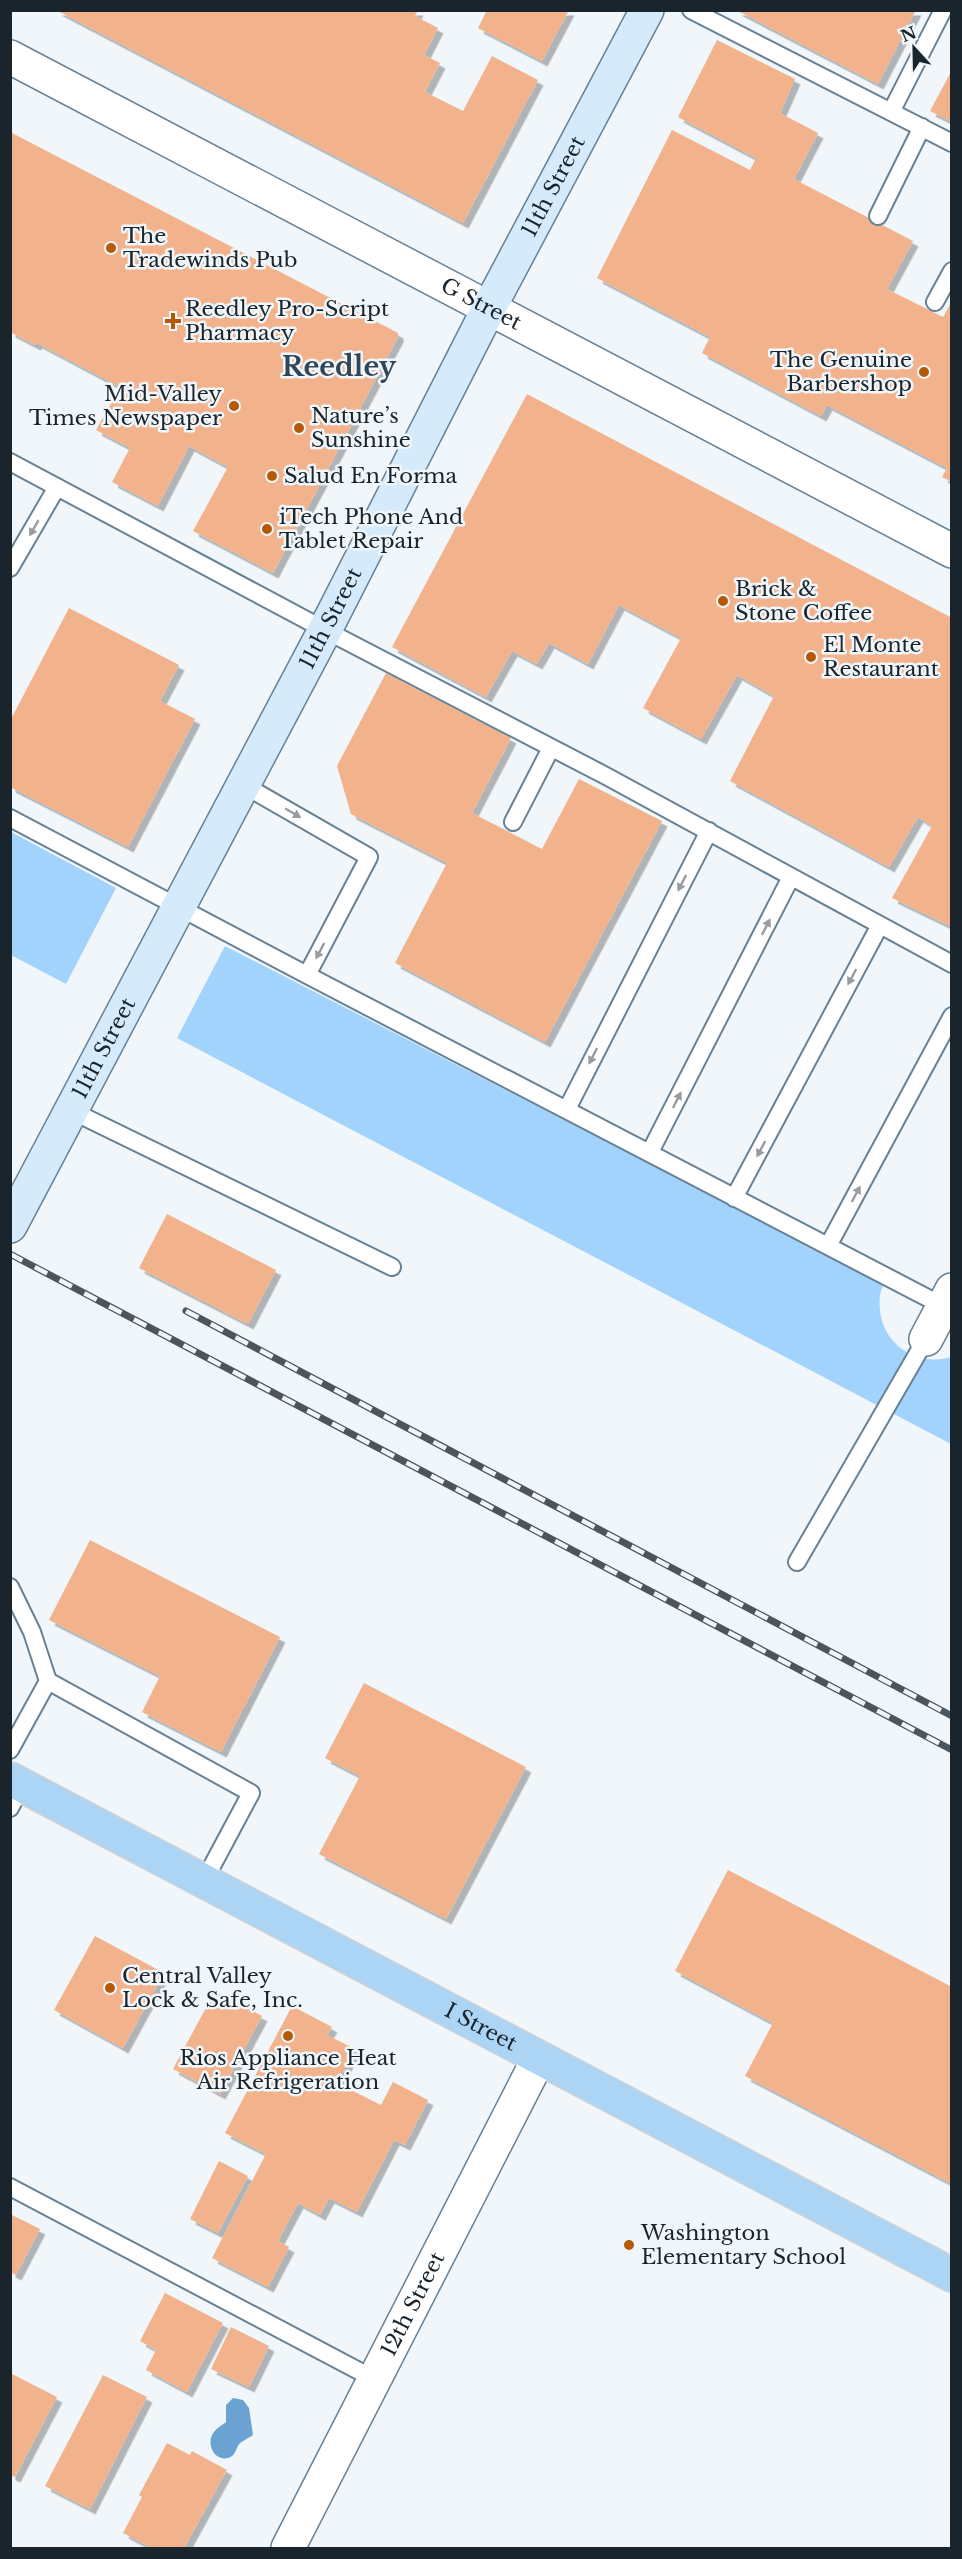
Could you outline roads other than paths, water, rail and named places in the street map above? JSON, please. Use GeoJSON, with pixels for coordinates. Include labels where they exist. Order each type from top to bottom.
{"type":"FeatureCollection","features":[{"type":"Feature","properties":{"kind":"main road","name":"11th Street"},"geometry":{"type":"LineString","coordinates":[[10,1226],[325,630],[489,308],[647,10]]}},
{"type":"Feature","properties":{"kind":"main road","name":"I Street"},"geometry":{"type":"LineString","coordinates":[[14,1791],[204,1881],[951,2275]]}},
{"type":"Feature","properties":{"kind":"street","name":"G Street"},"geometry":{"type":"LineString","coordinates":[[10,57],[951,551]]}},
{"type":"Feature","properties":{"kind":"street"},"geometry":{"type":"LineString","coordinates":[[926,1339],[947,1298]]}},
{"type":"Feature","properties":{"kind":"street","name":"12th Street"},"geometry":{"type":"LineString","coordinates":[[288,2548],[539,2058]]}},
{"type":"Feature","properties":{"kind":"lane"},"geometry":{"type":"LineString","coordinates":[[691,10],[951,142]]}},
{"type":"Feature","properties":{"kind":"lane"},"geometry":{"type":"LineString","coordinates":[[891,112],[943,10]]}},
{"type":"Feature","properties":{"kind":"lane"},"geometry":{"type":"LineString","coordinates":[[878,216],[921,127]]}},
{"type":"Feature","properties":{"kind":"lane"},"geometry":{"type":"LineString","coordinates":[[935,302],[951,271]]}},
{"type":"Feature","properties":{"kind":"lane"},"geometry":{"type":"LineString","coordinates":[[10,462],[709,831],[951,964]]}},
{"type":"Feature","properties":{"kind":"lane"},"geometry":{"type":"LineString","coordinates":[[10,568],[57,487]]}},
{"type":"Feature","properties":{"kind":"lane"},"geometry":{"type":"LineString","coordinates":[[513,822],[551,748]]}},
{"type":"Feature","properties":{"kind":"lane"},"geometry":{"type":"LineString","coordinates":[[242,784],[369,857],[307,975]]}},
{"type":"Feature","properties":{"kind":"lane"},"geometry":{"type":"LineString","coordinates":[[10,818],[828,1246],[947,1298]]}},
{"type":"Feature","properties":{"kind":"lane"},"geometry":{"type":"LineString","coordinates":[[567,1109],[709,831]]}},
{"type":"Feature","properties":{"kind":"lane"},"geometry":{"type":"LineString","coordinates":[[650,1152],[791,878]]}},
{"type":"Feature","properties":{"kind":"lane"},"geometry":{"type":"LineString","coordinates":[[735,1198],[880,926]]}},
{"type":"Feature","properties":{"kind":"lane"},"geometry":{"type":"LineString","coordinates":[[828,1246],[951,1016]]}},
{"type":"Feature","properties":{"kind":"lane"},"geometry":{"type":"LineString","coordinates":[[70,1110],[392,1267]]}},
{"type":"Feature","properties":{"kind":"lane"},"geometry":{"type":"LineString","coordinates":[[797,1562],[926,1339]]}},
{"type":"Feature","properties":{"kind":"lane"},"geometry":{"type":"LineString","coordinates":[[10,1587],[32,1632],[48,1681],[251,1792],[204,1881]]}},
{"type":"Feature","properties":{"kind":"lane"},"geometry":{"type":"LineString","coordinates":[[10,1750],[48,1681]]}},
{"type":"Feature","properties":{"kind":"lane"},"geometry":{"type":"LineString","coordinates":[[10,2187],[376,2380]]}},
{"type":"Feature","properties":{"kind":"railway"},"geometry":{"type":"LineString","coordinates":[[10,1254],[952,1750]]}},
{"type":"Feature","properties":{"kind":"railway"},"geometry":{"type":"LineString","coordinates":[[186,1311],[952,1716]]}},
{"type":"Feature","properties":{"kind":"place","name":"The Tradewinds Pub"},"geometry":{"type":"Point","coordinates":[111,248]}},
{"type":"Feature","properties":{"kind":"place","name":"Reedley Pro-Script Pharmacy"},"geometry":{"type":"Point","coordinates":[173,321]}},
{"type":"Feature","properties":{"kind":"place","name":"The Genuine Barbershop"},"geometry":{"type":"Point","coordinates":[924,372]}},
{"type":"Feature","properties":{"kind":"place","name":"Mid-Valley Times Newspaper"},"geometry":{"type":"Point","coordinates":[234,406]}},
{"type":"Feature","properties":{"kind":"place","name":"Nature’s Sunshine"},"geometry":{"type":"Point","coordinates":[299,428]}},
{"type":"Feature","properties":{"kind":"place","name":"Salud En Forma"},"geometry":{"type":"Point","coordinates":[272,476]}},
{"type":"Feature","properties":{"kind":"place","name":"iTech Phone And Tablet Repair"},"geometry":{"type":"Point","coordinates":[267,529]}},
{"type":"Feature","properties":{"kind":"place","name":"Brick & Stone Coffee"},"geometry":{"type":"Point","coordinates":[723,601]}},
{"type":"Feature","properties":{"kind":"place","name":"El Monte Restaurant"},"geometry":{"type":"Point","coordinates":[811,657]}},
{"type":"Feature","properties":{"kind":"place","name":"Central Valley Lock & Safe, Inc."},"geometry":{"type":"Point","coordinates":[110,1988]}},
{"type":"Feature","properties":{"kind":"place","name":"Rios Appliance Heat Air Refrigeration"},"geometry":{"type":"Point","coordinates":[288,2036]}},
{"type":"Feature","properties":{"kind":"place","name":"Washington Elementary School"},"geometry":{"type":"Point","coordinates":[629,2245]}},
{"type":"Feature","properties":{"kind":"district","name":"Reedley"},"geometry":{"type":"Point","coordinates":[339,366]}}]}
